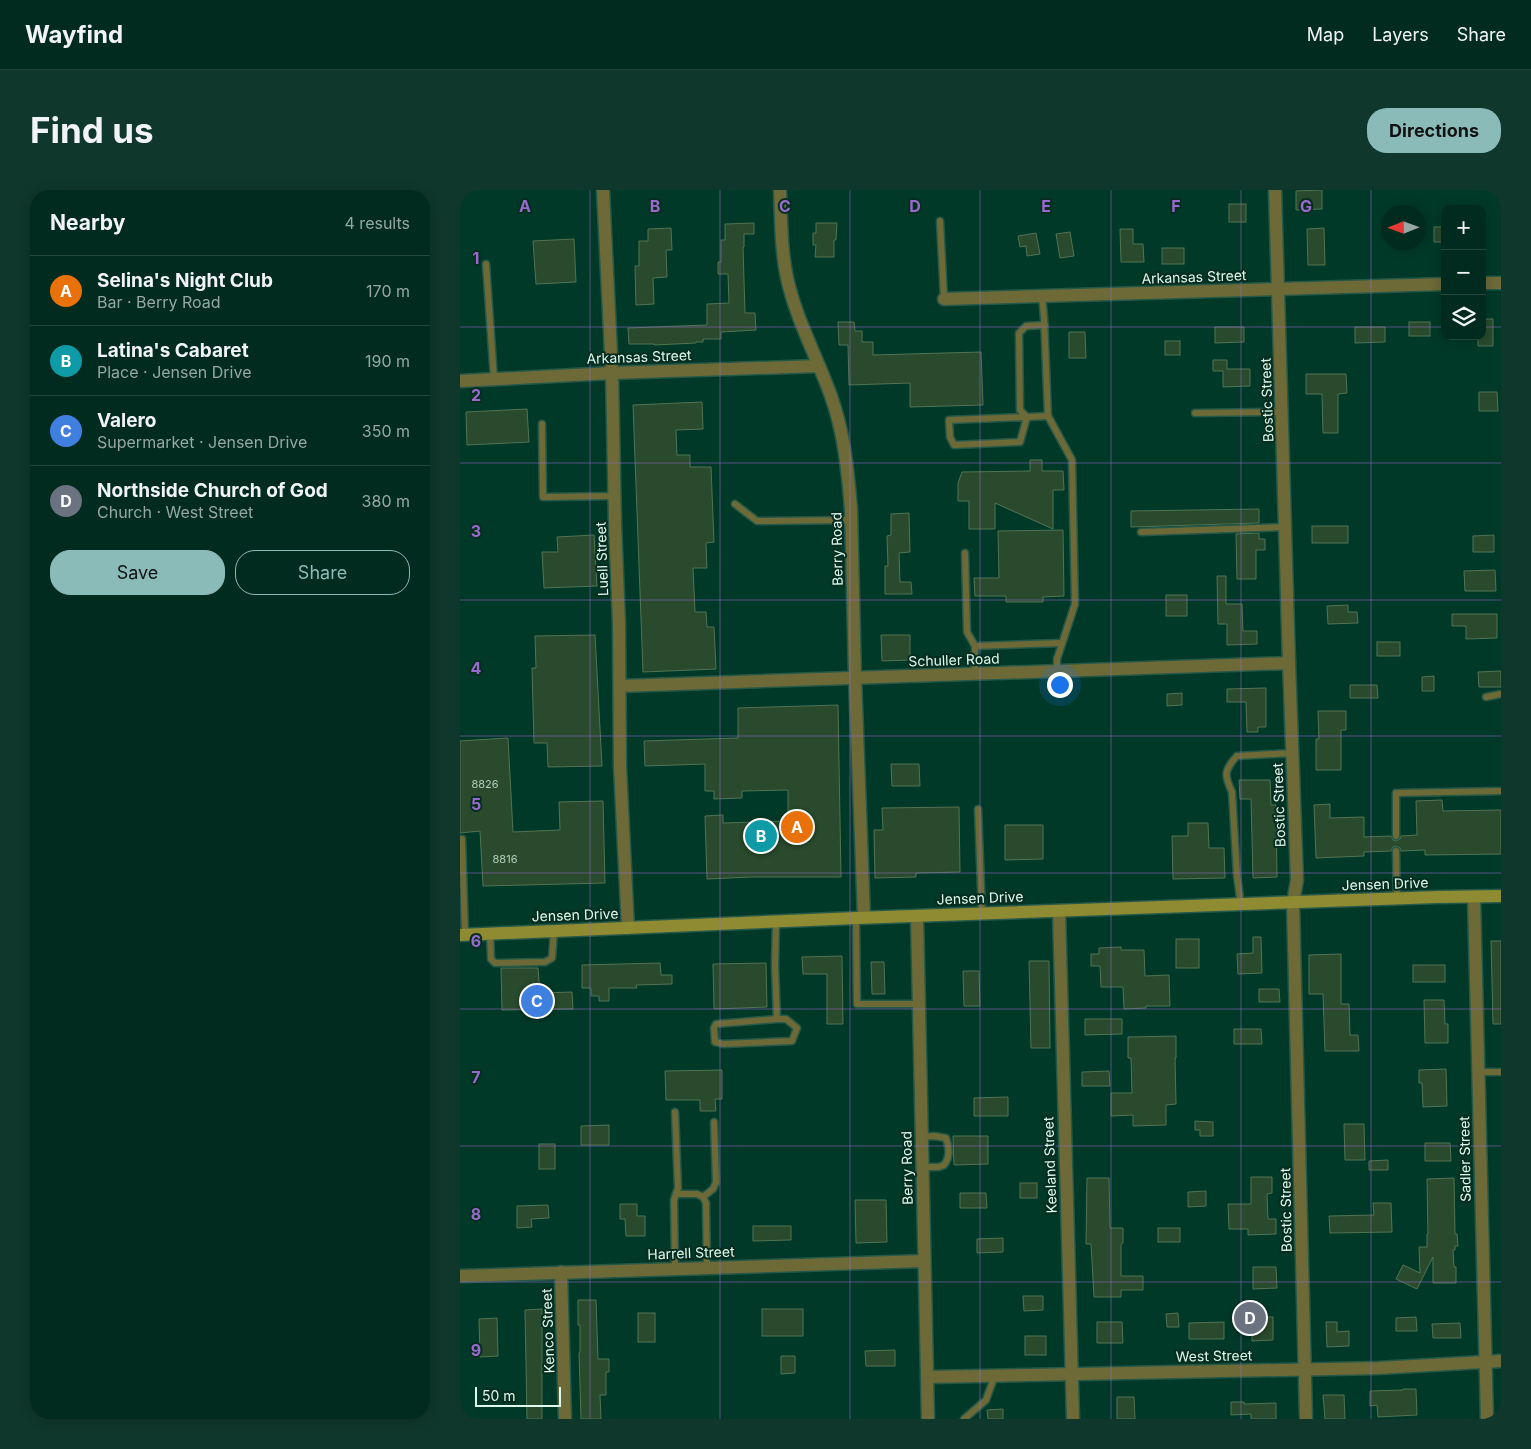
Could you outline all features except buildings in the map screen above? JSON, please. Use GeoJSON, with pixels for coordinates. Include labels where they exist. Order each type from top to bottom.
{"type":"FeatureCollection","features":[{"type":"Feature","properties":{"kind":"main road","name":"Jensen Drive"},"geometry":{"type":"LineString","coordinates":[[462,934],[860,917],[1501,896]]}},
{"type":"Feature","properties":{"kind":"street","name":"Luell Street"},"geometry":{"type":"LineString","coordinates":[[603,190],[612,373],[620,686],[620,767],[628,928]]}},
{"type":"Feature","properties":{"kind":"street","name":"Berry Road"},"geometry":{"type":"LineString","coordinates":[[780,190],[783,253],[787,279],[831,397],[840,427],[849,483],[852,520],[860,917]]}},
{"type":"Feature","properties":{"kind":"street","name":"Bostic Street"},"geometry":{"type":"LineString","coordinates":[[1275,190],[1297,880],[1293,903],[1306,1419]]}},
{"type":"Feature","properties":{"kind":"street"},"geometry":{"type":"LineString","coordinates":[[1486,283],[1501,283]]}},
{"type":"Feature","properties":{"kind":"street","name":"Arkansas Street"},"geometry":{"type":"LineString","coordinates":[[944,299],[1441,284]]}},
{"type":"Feature","properties":{"kind":"street","name":"Arkansas Street"},"geometry":{"type":"LineString","coordinates":[[460,381],[612,373],[819,366]]}},
{"type":"Feature","properties":{"kind":"street","name":"Schuller Road"},"geometry":{"type":"LineString","coordinates":[[620,686],[1289,663]]}},
{"type":"Feature","properties":{"kind":"street","name":"Sadler Street"},"geometry":{"type":"LineString","coordinates":[[1474,898],[1486,1419]]}},
{"type":"Feature","properties":{"kind":"street","name":"Keeland Street"},"geometry":{"type":"LineString","coordinates":[[1059,911],[1073,1419]]}},
{"type":"Feature","properties":{"kind":"street","name":"Berry Road"},"geometry":{"type":"LineString","coordinates":[[917,916],[928,1419]]}},
{"type":"Feature","properties":{"kind":"street","name":"Harrell Street"},"geometry":{"type":"LineString","coordinates":[[460,1276],[675,1268],[924,1262]]}},
{"type":"Feature","properties":{"kind":"street","name":"Kenco Street"},"geometry":{"type":"LineString","coordinates":[[561,1272],[565,1419]]}},
{"type":"Feature","properties":{"kind":"street","name":"West Street"},"geometry":{"type":"LineString","coordinates":[[927,1377],[1378,1368],[1501,1361]]}},
{"type":"Feature","properties":{"kind":"lane"},"geometry":{"type":"LineString","coordinates":[[940,221],[944,299]]}},
{"type":"Feature","properties":{"kind":"lane"},"geometry":{"type":"LineString","coordinates":[[486,264],[494,379]]}},
{"type":"Feature","properties":{"kind":"lane"},"geometry":{"type":"LineString","coordinates":[[1042,296],[1045,325],[1048,416],[1072,460],[1075,604],[1057,659],[1057,671]]}},
{"type":"Feature","properties":{"kind":"lane"},"geometry":{"type":"LineString","coordinates":[[1027,417],[1020,410],[1019,333],[1026,326],[1045,325]]}},
{"type":"Feature","properties":{"kind":"lane"},"geometry":{"type":"LineString","coordinates":[[1195,413],[1282,412]]}},
{"type":"Feature","properties":{"kind":"lane"},"geometry":{"type":"LineString","coordinates":[[1027,417],[1020,442],[954,445],[950,437],[949,420],[1048,416]]}},
{"type":"Feature","properties":{"kind":"lane"},"geometry":{"type":"LineString","coordinates":[[542,424],[544,497],[615,496]]}},
{"type":"Feature","properties":{"kind":"lane"},"geometry":{"type":"LineString","coordinates":[[735,504],[757,521],[852,520]]}},
{"type":"Feature","properties":{"kind":"lane"},"geometry":{"type":"LineString","coordinates":[[1141,532],[1286,527]]}},
{"type":"Feature","properties":{"kind":"lane"},"geometry":{"type":"LineString","coordinates":[[965,553],[966,632],[975,646],[975,674]]}},
{"type":"Feature","properties":{"kind":"lane"},"geometry":{"type":"LineString","coordinates":[[975,646],[1062,643]]}},
{"type":"Feature","properties":{"kind":"lane"},"geometry":{"type":"LineString","coordinates":[[1486,698],[1501,694]]}},
{"type":"Feature","properties":{"kind":"lane"},"geometry":{"type":"LineString","coordinates":[[1241,904],[1237,876],[1232,792],[1226,774],[1228,766],[1236,756],[1292,753]]}},
{"type":"Feature","properties":{"kind":"lane"},"geometry":{"type":"LineString","coordinates":[[1396,836],[1396,793],[1501,791]]}},
{"type":"Feature","properties":{"kind":"lane"},"geometry":{"type":"LineString","coordinates":[[978,809],[982,913]]}},
{"type":"Feature","properties":{"kind":"lane"},"geometry":{"type":"LineString","coordinates":[[460,839],[462,839],[462,934]]}},
{"type":"Feature","properties":{"kind":"lane"},"geometry":{"type":"LineString","coordinates":[[1396,851],[1397,899]]}},
{"type":"Feature","properties":{"kind":"lane"},"geometry":{"type":"LineString","coordinates":[[860,917],[857,1004],[919,1004]]}},
{"type":"Feature","properties":{"kind":"lane"},"geometry":{"type":"LineString","coordinates":[[776,921],[777,1019]]}},
{"type":"Feature","properties":{"kind":"lane"},"geometry":{"type":"LineString","coordinates":[[490,933],[491,959],[496,963],[545,962],[552,958],[554,931]]}},
{"type":"Feature","properties":{"kind":"lane"},"geometry":{"type":"LineString","coordinates":[[777,1019],[786,1019],[797,1028],[792,1041],[723,1044],[715,1042],[714,1028],[716,1024],[777,1019]]}},
{"type":"Feature","properties":{"kind":"lane"},"geometry":{"type":"LineString","coordinates":[[1478,1072],[1501,1072]]}},
{"type":"Feature","properties":{"kind":"lane"},"geometry":{"type":"LineString","coordinates":[[675,1112],[678,1188],[674,1200],[675,1268]]}},
{"type":"Feature","properties":{"kind":"lane"},"geometry":{"type":"LineString","coordinates":[[703,1197],[713,1190],[716,1182],[714,1122]]}},
{"type":"Feature","properties":{"kind":"lane"},"geometry":{"type":"LineString","coordinates":[[921,1137],[934,1136],[946,1138],[948,1143],[948,1158],[944,1165],[939,1167],[922,1167]]}},
{"type":"Feature","properties":{"kind":"lane"},"geometry":{"type":"LineString","coordinates":[[676,1194],[697,1194],[703,1197],[706,1203],[706,1268]]}},
{"type":"Feature","properties":{"kind":"lane"},"geometry":{"type":"LineString","coordinates":[[964,1419],[986,1400],[995,1376]]}},
{"type":"Feature","properties":{"kind":"place","name":"Selina's Night Club"},"geometry":{"type":"Point","coordinates":[797,827]}},
{"type":"Feature","properties":{"kind":"place","name":"Latina's Cabaret"},"geometry":{"type":"Point","coordinates":[761,836]}},
{"type":"Feature","properties":{"kind":"place","name":"Valero"},"geometry":{"type":"Point","coordinates":[537,1001]}},
{"type":"Feature","properties":{"kind":"place","name":"Northside Church of God"},"geometry":{"type":"Point","coordinates":[1250,1318]}}]}
